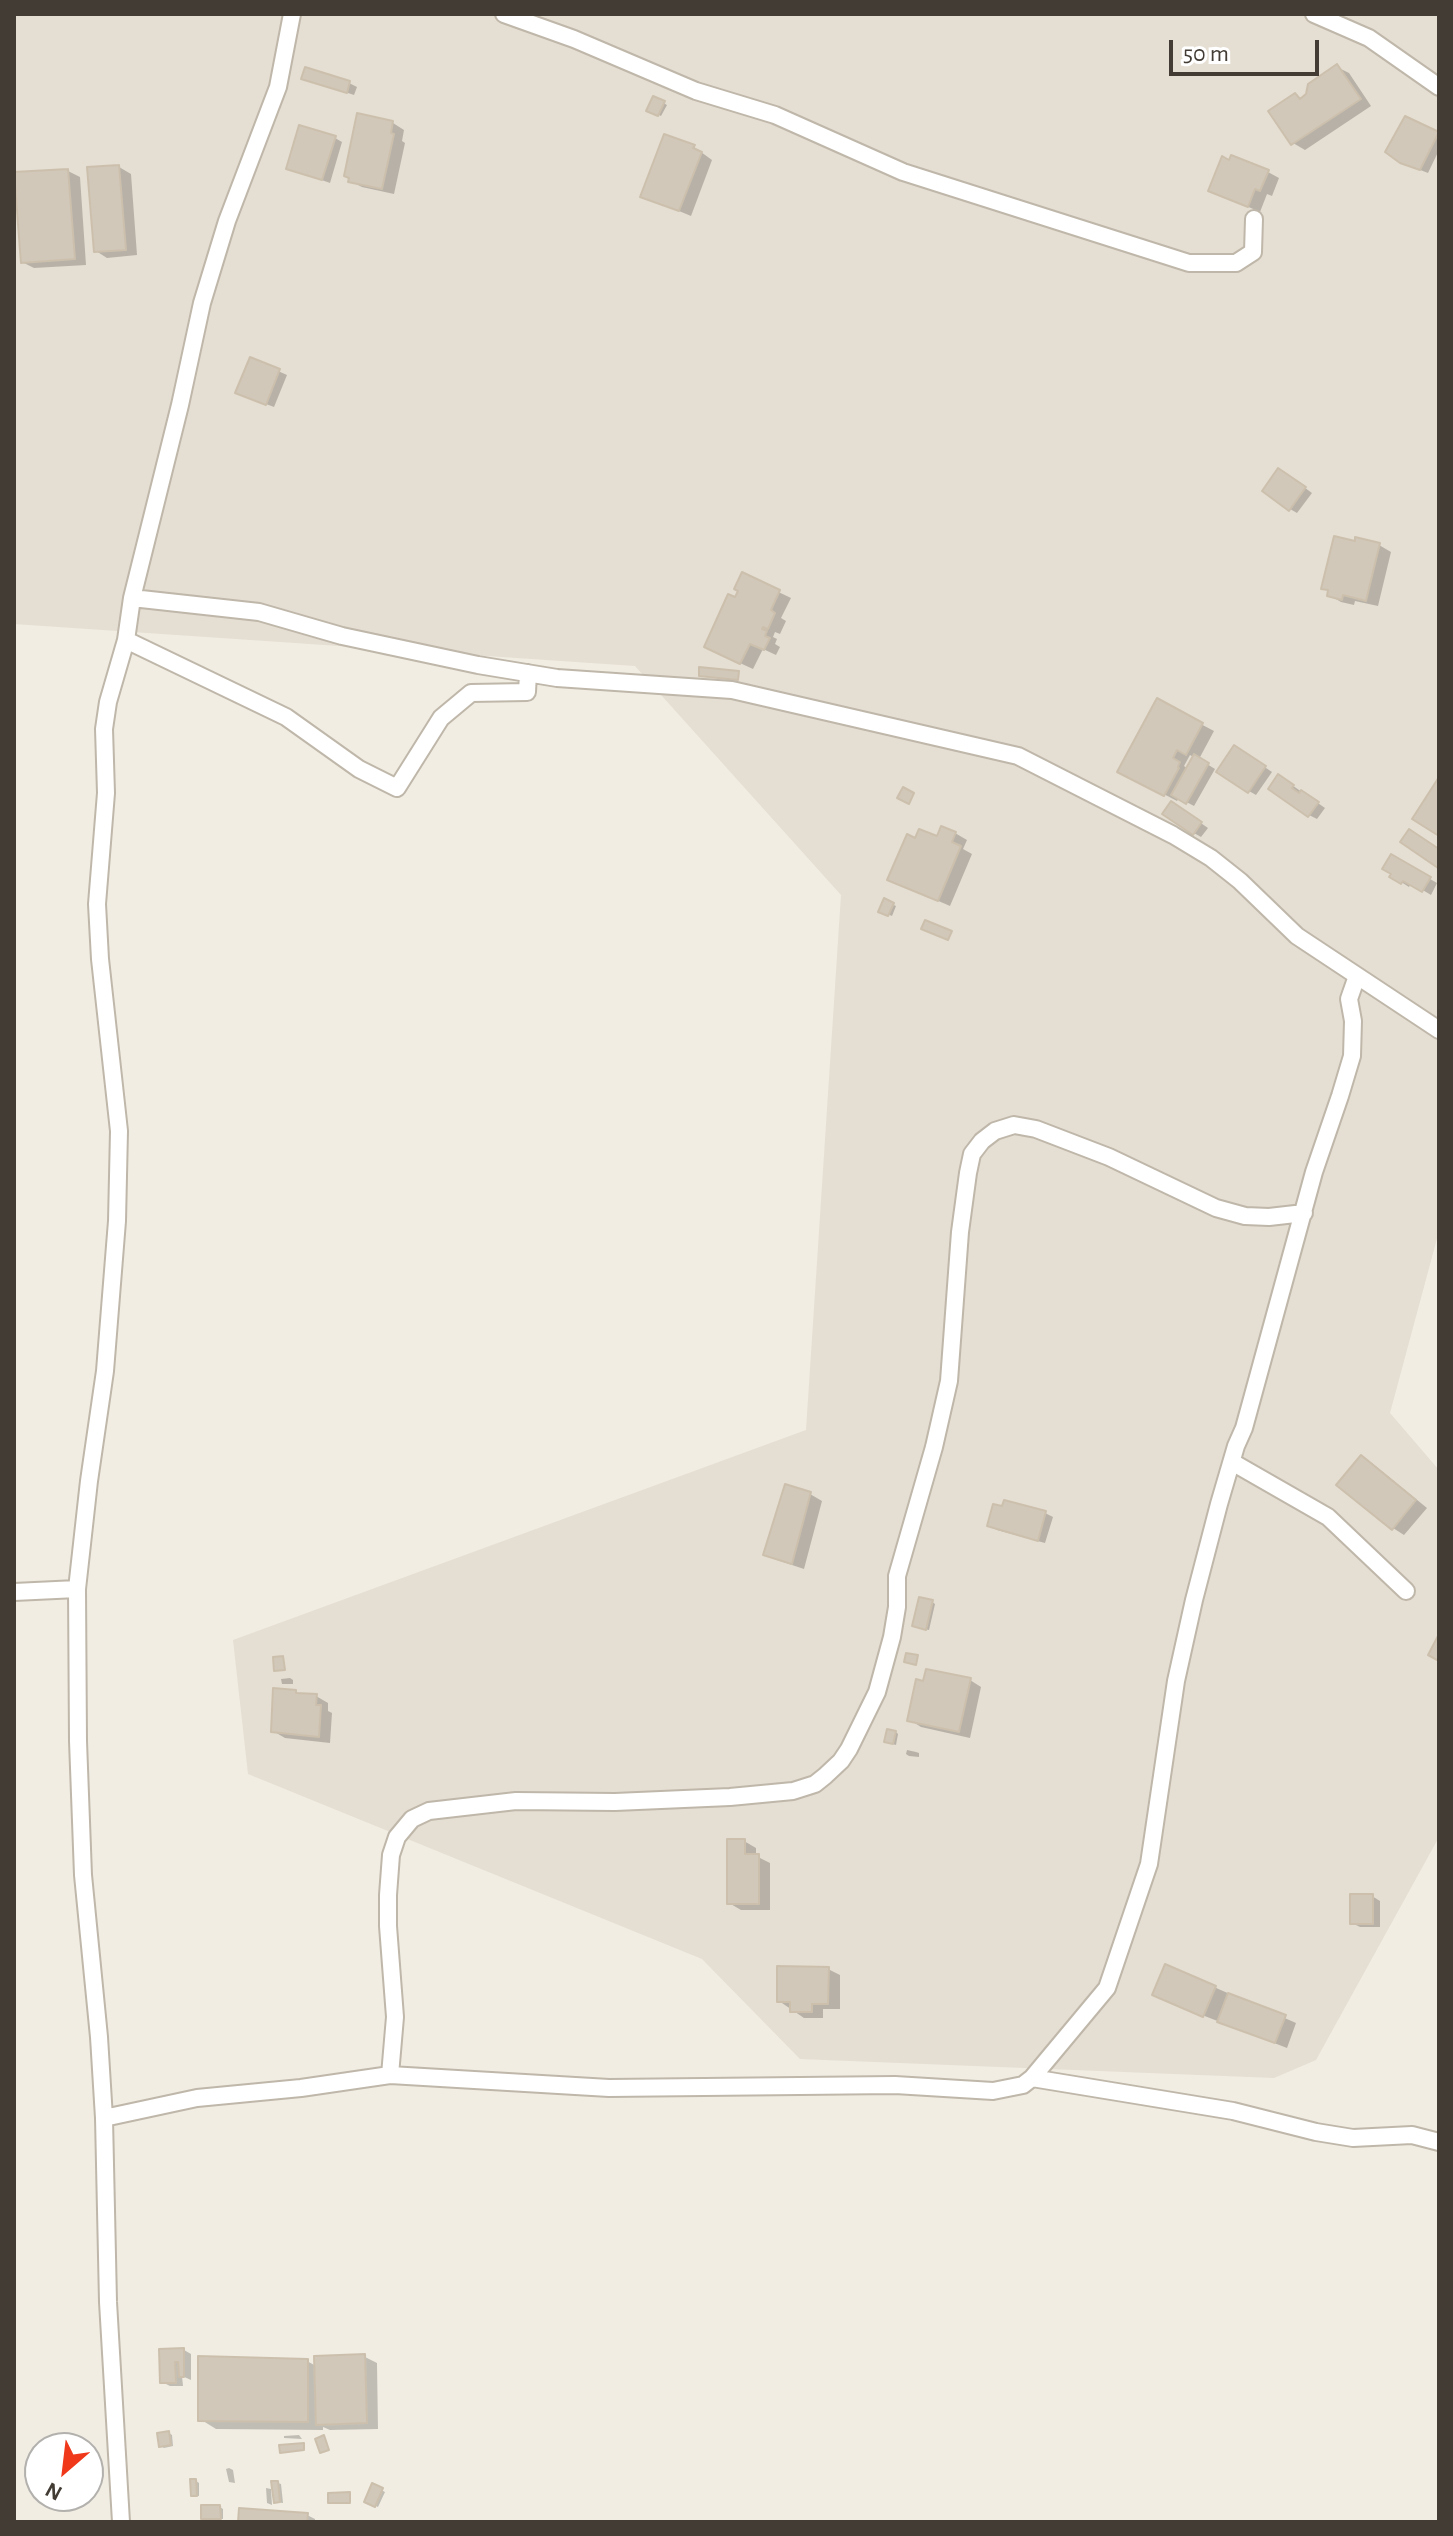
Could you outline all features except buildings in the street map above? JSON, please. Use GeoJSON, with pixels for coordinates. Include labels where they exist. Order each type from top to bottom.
{"type":"FeatureCollection","features":[{"type":"Feature","properties":{"kind":"street"},"geometry":{"type":"LineString","coordinates":[[121,2522],[108,2302],[104,2118],[83,1875],[78,1741],[77,1589],[105,1371],[117,1221],[119,1131],[112,1087],[97,904],[106,793],[104,729],[202,303],[227,221],[278,87],[292,14]]}},
{"type":"Feature","properties":{"kind":"street"},"geometry":{"type":"LineString","coordinates":[[504,14],[574,39],[696,91],[775,115],[903,172],[1189,263],[1236,263],[1253,252],[1254,219]]}},
{"type":"Feature","properties":{"kind":"street"},"geometry":{"type":"LineString","coordinates":[[1314,14],[1369,38],[1439,87]]}},
{"type":"Feature","properties":{"kind":"street"},"geometry":{"type":"LineString","coordinates":[[132,598],[259,612],[342,636],[528,673],[614,683],[732,690],[1018,756],[1173,835],[1211,858],[1240,881],[1297,936],[1439,1030]]}},
{"type":"Feature","properties":{"kind":"street"},"geometry":{"type":"LineString","coordinates":[[126,640],[286,717],[359,769],[397,788],[441,718],[471,693],[527,692],[528,673]]}},
{"type":"Feature","properties":{"kind":"street"},"geometry":{"type":"LineString","coordinates":[[104,2118],[197,2098],[390,2075],[609,2088],[895,2085],[993,2091],[1023,2085],[1032,2078],[1107,1988],[1149,1864],[1176,1681],[1194,1600],[1352,1056],[1353,1021],[1349,999],[1357,976]]}},
{"type":"Feature","properties":{"kind":"street"},"geometry":{"type":"LineString","coordinates":[[390,2075],[395,2017],[388,1926],[391,1855],[397,1837],[412,1819],[429,1811],[516,1801],[615,1802],[793,1791],[815,1784],[841,1761],[849,1749],[877,1692],[892,1637],[897,1607],[897,1576],[934,1447],[949,1381],[966,1188],[972,1154],[982,1141],[995,1131],[1014,1125],[1036,1129],[1109,1157],[1216,1208],[1245,1216],[1304,1213]]}},
{"type":"Feature","properties":{"kind":"street"},"geometry":{"type":"LineString","coordinates":[[1232,1462],[1328,1517],[1406,1591]]}},
{"type":"Feature","properties":{"kind":"street"},"geometry":{"type":"LineString","coordinates":[[14,1592],[77,1589]]}},
{"type":"Feature","properties":{"kind":"street"},"geometry":{"type":"LineString","coordinates":[[1032,2078],[1233,2111],[1353,2138],[1412,2135],[1439,2142]]}},
{"type":"Feature","properties":{"kind":"shaded area"},"geometry":{"type":"Polygon","coordinates":[[[14,14],[1439,14],[1439,1231],[1390,1413],[1439,1470],[1439,1837],[1316,2060],[1274,2078],[800,2059],[702,1959],[248,1774],[233,1640],[806,1430],[841,895],[635,666],[14,624],[14,14]]]}}]}
